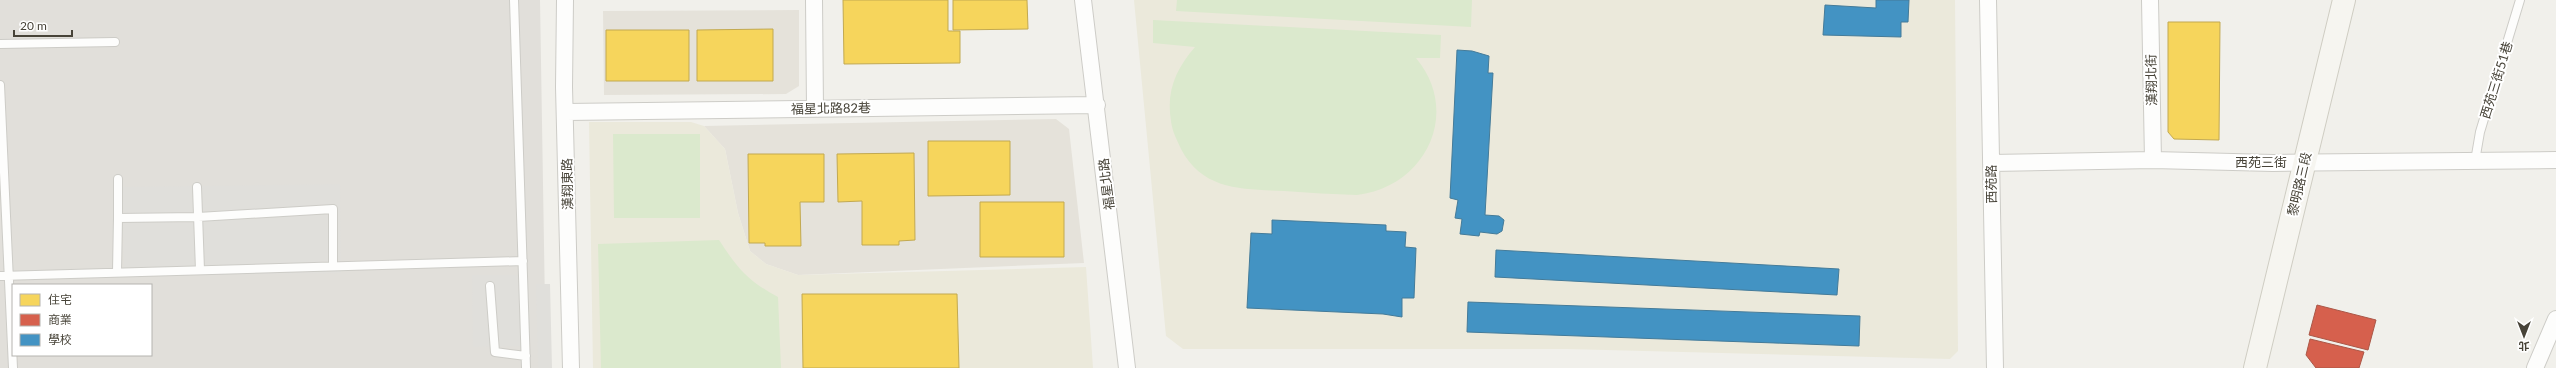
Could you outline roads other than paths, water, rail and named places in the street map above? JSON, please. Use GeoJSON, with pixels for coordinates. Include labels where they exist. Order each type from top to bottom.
{"type":"FeatureCollection","features":[{"type":"Feature","properties":{"kind":"main road","name":"黎明路三段"},"geometry":{"type":"LineString","coordinates":[[2255,368],[2344,0]]}},
{"type":"Feature","properties":{"kind":"street","name":"漢翔東路"},"geometry":{"type":"LineString","coordinates":[[565,0],[571,368]]}},
{"type":"Feature","properties":{"kind":"street"},"geometry":{"type":"LineString","coordinates":[[814,0],[815,108]]}},
{"type":"Feature","properties":{"kind":"street","name":"福星北路"},"geometry":{"type":"LineString","coordinates":[[1083,0],[1127,368]]}},
{"type":"Feature","properties":{"kind":"street","name":"西苑路"},"geometry":{"type":"LineString","coordinates":[[1988,0],[1994,368]]}},
{"type":"Feature","properties":{"kind":"street","name":"漢翔北街"},"geometry":{"type":"LineString","coordinates":[[2150,0],[2153,160]]}},
{"type":"Feature","properties":{"kind":"street","name":"福星北路82巷"},"geometry":{"type":"LineString","coordinates":[[566,112],[1096,105]]}},
{"type":"Feature","properties":{"kind":"street","name":"西苑三街"},"geometry":{"type":"LineString","coordinates":[[1991,163],[2153,160],[2304,162],[2556,160]]}},
{"type":"Feature","properties":{"kind":"street"},"geometry":{"type":"LineString","coordinates":[[2535,368],[2556,319]]}},
{"type":"Feature","properties":{"kind":"lane"},"geometry":{"type":"LineString","coordinates":[[514,0],[526,368]]}},
{"type":"Feature","properties":{"kind":"lane","name":"西苑三街51巷"},"geometry":{"type":"LineString","coordinates":[[2475,161],[2480,132],[2520,0]]}},
{"type":"Feature","properties":{"kind":"lane"},"geometry":{"type":"LineString","coordinates":[[0,44],[115,42]]}},
{"type":"Feature","properties":{"kind":"lane"},"geometry":{"type":"LineString","coordinates":[[0,85],[4,275],[13,368]]}},
{"type":"Feature","properties":{"kind":"lane"},"geometry":{"type":"LineString","coordinates":[[117,272],[118,179]]}},
{"type":"Feature","properties":{"kind":"lane"},"geometry":{"type":"LineString","coordinates":[[197,187],[200,270]]}},
{"type":"Feature","properties":{"kind":"lane"},"geometry":{"type":"LineString","coordinates":[[118,218],[198,217],[333,210],[333,266]]}},
{"type":"Feature","properties":{"kind":"lane"},"geometry":{"type":"LineString","coordinates":[[4,275],[523,261]]}},
{"type":"Feature","properties":{"kind":"lane"},"geometry":{"type":"LineString","coordinates":[[490,286],[495,352],[526,356]]}}]}
